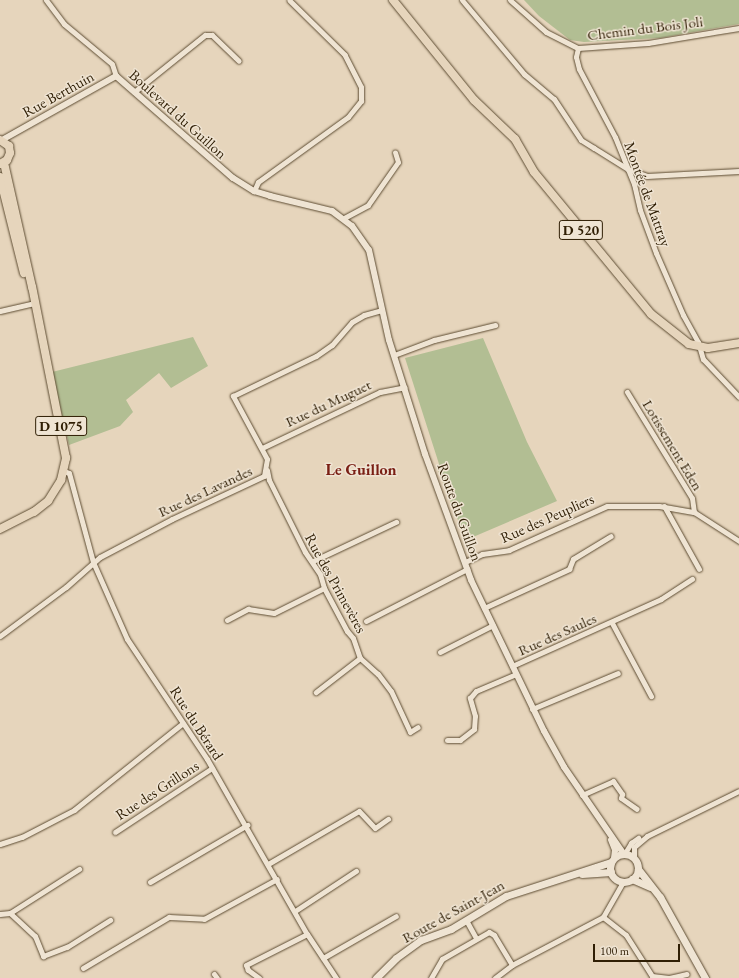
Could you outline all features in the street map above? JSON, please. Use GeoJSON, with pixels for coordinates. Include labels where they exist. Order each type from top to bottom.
{"type":"FeatureCollection","features":[{"type":"Feature","properties":{"kind":"main road","name":"D 520"},"geometry":{"type":"LineString","coordinates":[[392,0],[474,100],[515,139],[534,172],[638,301],[675,336],[700,348],[716,348],[739,343]]}},
{"type":"Feature","properties":{"kind":"main road"},"geometry":{"type":"LineString","coordinates":[[2,140],[10,153],[2,163]]}},
{"type":"Feature","properties":{"kind":"main road","name":"D 1075"},"geometry":{"type":"LineString","coordinates":[[0,529],[34,512],[48,502],[64,471],[66,447],[35,303],[2,163]]}},
{"type":"Feature","properties":{"kind":"main road","name":"D 1075"},"geometry":{"type":"LineString","coordinates":[[0,177],[28,289],[35,303]]}},
{"type":"Feature","properties":{"kind":"main road"},"geometry":{"type":"LineString","coordinates":[[674,924],[651,888],[643,882],[632,880],[623,882],[616,879],[611,872],[612,860],[624,853],[634,858],[638,869],[660,897],[705,978]]}},
{"type":"Feature","properties":{"kind":"main road","name":"Route de Saint-Jean"},"geometry":{"type":"LineString","coordinates":[[376,978],[396,958],[421,940],[466,920],[506,896],[550,879],[612,860]]}},
{"type":"Feature","properties":{"kind":"main road"},"geometry":{"type":"LineString","coordinates":[[632,880],[638,869]]}},
{"type":"Feature","properties":{"kind":"main road","name":"Route de Saint-Jean"},"geometry":{"type":"LineString","coordinates":[[550,879],[596,871],[611,872]]}},
{"type":"Feature","properties":{"kind":"street","name":"Boulevard du Guillon"},"geometry":{"type":"LineString","coordinates":[[46,0],[64,24],[112,64],[116,76],[201,153],[233,178],[254,191],[321,208]]}},
{"type":"Feature","properties":{"kind":"street"},"geometry":{"type":"LineString","coordinates":[[254,191],[258,182],[348,117],[361,101],[360,87],[346,55],[289,0]]}},
{"type":"Feature","properties":{"kind":"street"},"geometry":{"type":"LineString","coordinates":[[462,0],[524,74],[554,99],[581,140],[628,169],[647,176],[739,171]]}},
{"type":"Feature","properties":{"kind":"street"},"geometry":{"type":"LineString","coordinates":[[510,0],[546,32],[578,48]]}},
{"type":"Feature","properties":{"kind":"street","name":"Chemin du Bois Joli"},"geometry":{"type":"LineString","coordinates":[[578,48],[648,43],[739,28]]}},
{"type":"Feature","properties":{"kind":"street"},"geometry":{"type":"LineString","coordinates":[[134,92],[205,35],[212,35],[239,61]]}},
{"type":"Feature","properties":{"kind":"street","name":"Montée de Mattray"},"geometry":{"type":"LineString","coordinates":[[578,48],[576,57],[579,69],[628,169],[640,210],[676,299],[700,348],[703,359],[739,396]]}},
{"type":"Feature","properties":{"kind":"street","name":"Rue Berthuin"},"geometry":{"type":"LineString","coordinates":[[2,140],[12,133],[116,76]]}},
{"type":"Feature","properties":{"kind":"street"},"geometry":{"type":"LineString","coordinates":[[344,218],[368,204],[398,162],[396,152]]}},
{"type":"Feature","properties":{"kind":"street","name":"Route du Guillon"},"geometry":{"type":"LineString","coordinates":[[321,208],[344,218],[365,242],[369,250],[381,310],[394,355],[425,454],[467,569],[532,709],[564,767],[624,853]]}},
{"type":"Feature","properties":{"kind":"street"},"geometry":{"type":"LineString","coordinates":[[0,311],[35,303]]}},
{"type":"Feature","properties":{"kind":"street","name":"Rue des Lavandes"},"geometry":{"type":"LineString","coordinates":[[0,636],[66,587],[93,562],[131,539],[258,481],[267,469],[267,459],[233,396],[316,356],[332,346],[352,322],[364,315],[381,310]]}},
{"type":"Feature","properties":{"kind":"street"},"geometry":{"type":"LineString","coordinates":[[394,355],[434,340],[495,325]]}},
{"type":"Feature","properties":{"kind":"street","name":"Rue du Muguet"},"geometry":{"type":"LineString","coordinates":[[262,448],[380,392],[405,387]]}},
{"type":"Feature","properties":{"kind":"street","name":"Lotissement Eden"},"geometry":{"type":"LineString","coordinates":[[627,392],[692,498],[694,512]]}},
{"type":"Feature","properties":{"kind":"street","name":"Rue des Primevères"},"geometry":{"type":"LineString","coordinates":[[267,469],[268,480],[305,552],[313,561],[324,588],[347,632],[353,638],[360,658]]}},
{"type":"Feature","properties":{"kind":"street","name":"Rue du Bérard"},"geometry":{"type":"LineString","coordinates":[[64,471],[69,473],[93,562],[127,638],[212,768],[247,825],[308,934],[336,978]]}},
{"type":"Feature","properties":{"kind":"street","name":"Rue des Peupliers"},"geometry":{"type":"LineString","coordinates":[[465,562],[482,554],[509,550],[598,508],[607,506],[664,506],[694,512],[739,541]]}},
{"type":"Feature","properties":{"kind":"street"},"geometry":{"type":"LineString","coordinates":[[664,506],[699,569]]}},
{"type":"Feature","properties":{"kind":"street"},"geometry":{"type":"LineString","coordinates":[[313,561],[396,522]]}},
{"type":"Feature","properties":{"kind":"street"},"geometry":{"type":"LineString","coordinates":[[484,608],[569,569],[573,559],[611,536]]}},
{"type":"Feature","properties":{"kind":"street"},"geometry":{"type":"LineString","coordinates":[[366,622],[467,569]]}},
{"type":"Feature","properties":{"kind":"street","name":"Rue des Saules"},"geometry":{"type":"LineString","coordinates":[[512,666],[612,623],[661,599],[692,579]]}},
{"type":"Feature","properties":{"kind":"street"},"geometry":{"type":"LineString","coordinates":[[227,620],[248,609],[274,613],[324,588]]}},
{"type":"Feature","properties":{"kind":"street","name":"Rue des Saules"},"geometry":{"type":"LineString","coordinates":[[612,623],[651,696]]}},
{"type":"Feature","properties":{"kind":"street"},"geometry":{"type":"LineString","coordinates":[[440,652],[493,625]]}},
{"type":"Feature","properties":{"kind":"street"},"geometry":{"type":"LineString","coordinates":[[316,692],[360,658],[378,674],[391,691],[410,732],[418,727]]}},
{"type":"Feature","properties":{"kind":"street"},"geometry":{"type":"LineString","coordinates":[[532,709],[618,673]]}},
{"type":"Feature","properties":{"kind":"street"},"geometry":{"type":"LineString","coordinates":[[447,740],[460,740],[474,729],[475,716],[470,698],[476,691],[516,674]]}},
{"type":"Feature","properties":{"kind":"street"},"geometry":{"type":"LineString","coordinates":[[0,844],[22,837],[69,812],[183,723]]}},
{"type":"Feature","properties":{"kind":"street","name":"Rue des Grillons"},"geometry":{"type":"LineString","coordinates":[[115,832],[212,768]]}},
{"type":"Feature","properties":{"kind":"street"},"geometry":{"type":"LineString","coordinates":[[582,794],[613,781],[622,794],[621,798],[637,808]]}},
{"type":"Feature","properties":{"kind":"street"},"geometry":{"type":"LineString","coordinates":[[624,853],[631,843],[739,791]]}},
{"type":"Feature","properties":{"kind":"street"},"geometry":{"type":"LineString","coordinates":[[268,864],[359,811],[375,828],[388,819]]}},
{"type":"Feature","properties":{"kind":"street","name":"Route du Guillon"},"geometry":{"type":"LineString","coordinates":[[603,824],[614,846],[612,860]]}},
{"type":"Feature","properties":{"kind":"street"},"geometry":{"type":"LineString","coordinates":[[150,882],[247,825]]}},
{"type":"Feature","properties":{"kind":"street"},"geometry":{"type":"LineString","coordinates":[[634,858],[634,847],[647,836]]}},
{"type":"Feature","properties":{"kind":"street"},"geometry":{"type":"LineString","coordinates":[[0,914],[10,913],[78,869]]}},
{"type":"Feature","properties":{"kind":"street"},"geometry":{"type":"LineString","coordinates":[[295,911],[356,870]]}},
{"type":"Feature","properties":{"kind":"street"},"geometry":{"type":"LineString","coordinates":[[83,968],[169,917],[204,919],[277,879]]}},
{"type":"Feature","properties":{"kind":"street"},"geometry":{"type":"LineString","coordinates":[[496,978],[512,965],[603,917],[623,882]]}},
{"type":"Feature","properties":{"kind":"street"},"geometry":{"type":"LineString","coordinates":[[10,913],[35,936],[43,956],[67,947],[110,920]]}},
{"type":"Feature","properties":{"kind":"street"},"geometry":{"type":"LineString","coordinates":[[323,958],[396,916]]}},
{"type":"Feature","properties":{"kind":"street"},"geometry":{"type":"LineString","coordinates":[[603,917],[626,935],[652,976],[669,978],[687,974]]}},
{"type":"Feature","properties":{"kind":"street"},"geometry":{"type":"LineString","coordinates":[[466,920],[476,938]]}},
{"type":"Feature","properties":{"kind":"street"},"geometry":{"type":"LineString","coordinates":[[431,978],[442,959],[476,938],[489,932],[494,934],[512,965]]}},
{"type":"Feature","properties":{"kind":"street"},"geometry":{"type":"LineString","coordinates":[[259,978],[248,970],[246,965],[308,934]]}},
{"type":"Feature","properties":{"kind":"green space"},"geometry":{"type":"Polygon","coordinates":[[[524,0],[739,0],[739,24],[660,38],[584,42],[570,40],[539,16],[524,0]]]}},
{"type":"Feature","properties":{"kind":"green space"},"geometry":{"type":"Polygon","coordinates":[[[193,337],[208,366],[171,388],[159,373],[126,400],[133,412],[120,426],[69,445],[52,372],[193,337]]]}},
{"type":"Feature","properties":{"kind":"green space"},"geometry":{"type":"Polygon","coordinates":[[[483,338],[527,442],[557,501],[466,540],[437,468],[439,464],[405,358],[483,338]]]}},
{"type":"Feature","properties":{"kind":"district","name":"Le Guillon"},"geometry":{"type":"Point","coordinates":[361,470]}}]}
